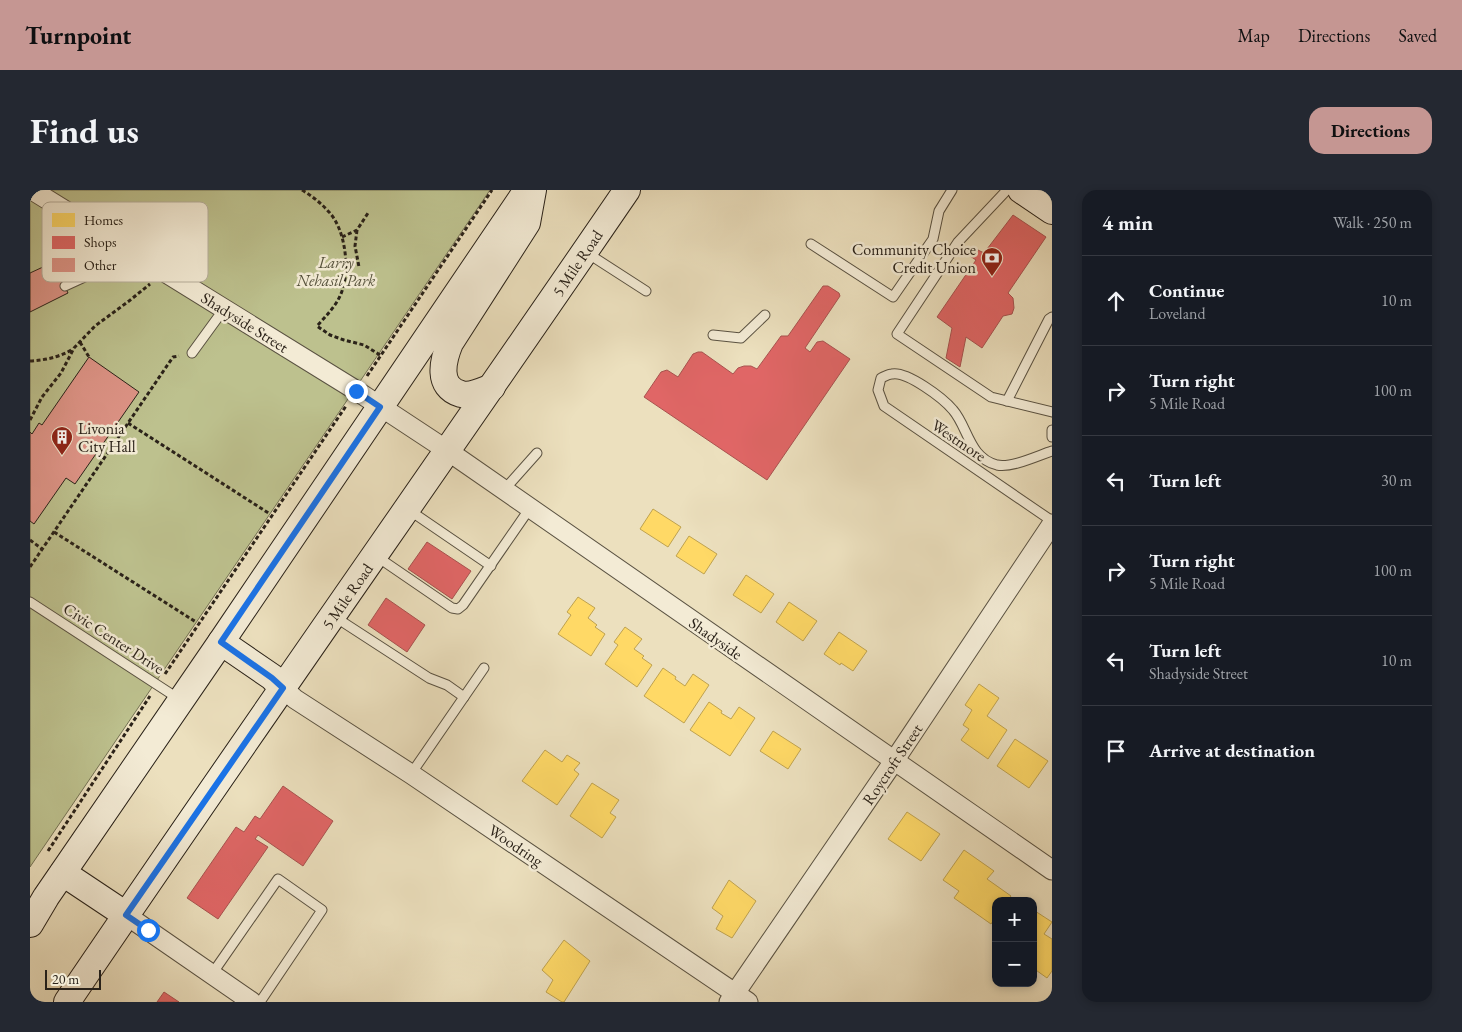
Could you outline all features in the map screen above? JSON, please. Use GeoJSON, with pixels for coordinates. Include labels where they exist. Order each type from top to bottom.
{"type":"FeatureCollection","features":[{"type":"Feature","properties":{"kind":"main road"},"geometry":{"type":"LineString","coordinates":[[30,924],[54,863],[181,700],[527,190]]}},
{"type":"Feature","properties":{"kind":"main road"},"geometry":{"type":"LineString","coordinates":[[492,387],[472,394],[462,395],[452,389],[446,382],[443,360],[450,343],[528,223],[533,190]]}},
{"type":"Feature","properties":{"kind":"main road","name":"5 Mile Road"},"geometry":{"type":"LineString","coordinates":[[67,1002],[627,190]]}},
{"type":"Feature","properties":{"kind":"main road"},"geometry":{"type":"LineString","coordinates":[[1021,190],[1052,211]]}},
{"type":"Feature","properties":{"kind":"main road"},"geometry":{"type":"LineString","coordinates":[[221,642],[283,688]]}},
{"type":"Feature","properties":{"kind":"main road"},"geometry":{"type":"LineString","coordinates":[[54,863],[126,915]]}},
{"type":"Feature","properties":{"kind":"street","name":"Shadyside Street"},"geometry":{"type":"LineString","coordinates":[[32,190],[51,202]]}},
{"type":"Feature","properties":{"kind":"street","name":"Shadyside Street"},"geometry":{"type":"LineString","coordinates":[[181,282],[380,407]]}},
{"type":"Feature","properties":{"kind":"street","name":"Shadyside"},"geometry":{"type":"LineString","coordinates":[[380,407],[448,451],[1052,870]]}},
{"type":"Feature","properties":{"kind":"street","name":"Roycroft Street"},"geometry":{"type":"LineString","coordinates":[[737,999],[1052,522]]}},
{"type":"Feature","properties":{"kind":"street","name":"Woodring"},"geometry":{"type":"LineString","coordinates":[[283,688],[295,699],[411,774],[737,999]]}},
{"type":"Feature","properties":{"kind":"street"},"geometry":{"type":"LineString","coordinates":[[126,915],[252,1002]]}},
{"type":"Feature","properties":{"kind":"lane"},"geometry":{"type":"LineString","coordinates":[[811,244],[893,297],[933,239],[939,212],[952,190]]}},
{"type":"Feature","properties":{"kind":"lane"},"geometry":{"type":"LineString","coordinates":[[1008,190],[958,242],[896,334],[991,397],[1052,412]]}},
{"type":"Feature","properties":{"kind":"lane"},"geometry":{"type":"LineString","coordinates":[[585,251],[646,291]]}},
{"type":"Feature","properties":{"kind":"lane"},"geometry":{"type":"LineString","coordinates":[[65,286],[74,282]]}},
{"type":"Feature","properties":{"kind":"lane"},"geometry":{"type":"LineString","coordinates":[[192,353],[224,309]]}},
{"type":"Feature","properties":{"kind":"lane"},"geometry":{"type":"LineString","coordinates":[[713,335],[741,338],[765,315]]}},
{"type":"Feature","properties":{"kind":"lane"},"geometry":{"type":"LineString","coordinates":[[1007,401],[1049,319],[1052,317]]}},
{"type":"Feature","properties":{"kind":"lane","name":"Westmore"},"geometry":{"type":"LineString","coordinates":[[1052,451],[1007,466],[995,464],[985,458],[971,444],[954,410],[942,399],[906,376],[892,374],[881,378],[878,390],[884,406],[1052,522]]}},
{"type":"Feature","properties":{"kind":"lane"},"geometry":{"type":"LineString","coordinates":[[1052,430],[1052,436]]}},
{"type":"Feature","properties":{"kind":"lane"},"geometry":{"type":"LineString","coordinates":[[504,490],[537,453]]}},
{"type":"Feature","properties":{"kind":"lane"},"geometry":{"type":"LineString","coordinates":[[375,555],[452,608],[458,609],[463,605],[530,508]]}},
{"type":"Feature","properties":{"kind":"lane"},"geometry":{"type":"LineString","coordinates":[[407,509],[490,566]]}},
{"type":"Feature","properties":{"kind":"lane","name":"Civic Center Drive"},"geometry":{"type":"LineString","coordinates":[[30,602],[181,700]]}},
{"type":"Feature","properties":{"kind":"lane"},"geometry":{"type":"LineString","coordinates":[[332,616],[428,678],[447,685],[464,697]]}},
{"type":"Feature","properties":{"kind":"lane"},"geometry":{"type":"LineString","coordinates":[[411,774],[484,668]]}},
{"type":"Feature","properties":{"kind":"lane"},"geometry":{"type":"LineString","coordinates":[[212,974],[278,879],[322,910],[260,1002]]}},
{"type":"Feature","properties":{"kind":"path"},"geometry":{"type":"LineString","coordinates":[[302,190],[315,198],[330,213],[342,237],[345,248],[346,270],[341,294],[330,312],[317,326],[330,335],[364,345],[380,355]]}},
{"type":"Feature","properties":{"kind":"path"},"geometry":{"type":"LineString","coordinates":[[54,863],[158,684],[492,190]]}},
{"type":"Feature","properties":{"kind":"path"},"geometry":{"type":"LineString","coordinates":[[359,267],[355,246],[357,230],[368,213]]}},
{"type":"Feature","properties":{"kind":"path"},"geometry":{"type":"LineString","coordinates":[[342,237],[357,230]]}},
{"type":"Feature","properties":{"kind":"path"},"geometry":{"type":"LineString","coordinates":[[30,360],[46,360],[64,355],[74,348],[95,326],[152,282]]}},
{"type":"Feature","properties":{"kind":"path"},"geometry":{"type":"LineString","coordinates":[[80,342],[89,357]]}},
{"type":"Feature","properties":{"kind":"path"},"geometry":{"type":"LineString","coordinates":[[30,420],[42,396],[61,373],[74,348]]}},
{"type":"Feature","properties":{"kind":"path"},"geometry":{"type":"LineString","coordinates":[[30,567],[173,357],[192,353]]}},
{"type":"Feature","properties":{"kind":"path"},"geometry":{"type":"LineString","coordinates":[[128,423],[270,514]]}},
{"type":"Feature","properties":{"kind":"path"},"geometry":{"type":"LineString","coordinates":[[54,532],[196,622]]}},
{"type":"Feature","properties":{"kind":"path"},"geometry":{"type":"LineString","coordinates":[[30,540],[42,549]]}},
{"type":"Feature","properties":{"kind":"green space","name":"Larry Nehasil Park"},"geometry":{"type":"Polygon","coordinates":[[[30,190],[490,190],[30,867],[30,190]]]}},
{"type":"Feature","properties":{"kind":"building: Homes"},"geometry":{"type":"Polygon","coordinates":[[[653,509],[681,527],[668,547],[640,529],[653,509]]]}},
{"type":"Feature","properties":{"kind":"building: Homes"},"geometry":{"type":"Polygon","coordinates":[[[689,536],[717,554],[704,574],[676,556],[689,536]]]}},
{"type":"Feature","properties":{"kind":"building: Homes"},"geometry":{"type":"Polygon","coordinates":[[[746,575],[774,594],[761,613],[733,595],[746,575]]]}},
{"type":"Feature","properties":{"kind":"building: Homes"},"geometry":{"type":"Polygon","coordinates":[[[578,597],[595,608],[588,618],[597,625],[595,627],[605,634],[591,656],[558,634],[571,615],[567,612],[578,597]]]}},
{"type":"Feature","properties":{"kind":"building: Homes"},"geometry":{"type":"Polygon","coordinates":[[[789,602],[817,621],[803,641],[776,622],[789,602]]]}},
{"type":"Feature","properties":{"kind":"building: Homes"},"geometry":{"type":"Polygon","coordinates":[[[625,627],[642,639],[634,649],[652,665],[637,687],[605,664],[618,645],[614,642],[625,627]]]}},
{"type":"Feature","properties":{"kind":"building: Homes"},"geometry":{"type":"Polygon","coordinates":[[[839,632],[867,651],[853,671],[824,654],[839,632]]]}},
{"type":"Feature","properties":{"kind":"building: Homes"},"geometry":{"type":"Polygon","coordinates":[[[663,668],[685,686],[693,674],[709,685],[684,723],[644,696],[663,668]]]}},
{"type":"Feature","properties":{"kind":"building: Homes"},"geometry":{"type":"Polygon","coordinates":[[[979,684],[999,698],[987,716],[1007,730],[988,759],[961,740],[969,729],[963,725],[972,710],[965,705],[979,684]]]}},
{"type":"Feature","properties":{"kind":"building: Homes"},"geometry":{"type":"Polygon","coordinates":[[[709,702],[731,719],[739,707],[755,718],[730,756],[690,730],[709,702]]]}},
{"type":"Feature","properties":{"kind":"building: Homes"},"geometry":{"type":"Polygon","coordinates":[[[773,731],[801,749],[788,769],[760,751],[773,731]]]}},
{"type":"Feature","properties":{"kind":"building: Homes"},"geometry":{"type":"Polygon","coordinates":[[[1015,739],[1048,761],[1029,788],[997,766],[1015,739]]]}},
{"type":"Feature","properties":{"kind":"building: Homes"},"geometry":{"type":"Polygon","coordinates":[[[545,750],[562,762],[567,755],[580,763],[574,770],[579,774],[557,805],[522,781],[545,750]]]}},
{"type":"Feature","properties":{"kind":"building: Homes"},"geometry":{"type":"Polygon","coordinates":[[[592,783],[619,800],[610,813],[616,817],[602,838],[570,816],[592,783]]]}},
{"type":"Feature","properties":{"kind":"building: Homes"},"geometry":{"type":"Polygon","coordinates":[[[907,812],[940,834],[921,861],[888,839],[907,812]]]}},
{"type":"Feature","properties":{"kind":"building: Homes"},"geometry":{"type":"Polygon","coordinates":[[[964,850],[994,871],[987,879],[1011,896],[992,897],[991,924],[954,898],[959,891],[943,880],[964,850]]]}},
{"type":"Feature","properties":{"kind":"building: Homes"},"geometry":{"type":"Polygon","coordinates":[[[729,880],[756,901],[732,938],[716,929],[723,916],[712,908],[729,880]]]}},
{"type":"Feature","properties":{"kind":"building: Homes"},"geometry":{"type":"Polygon","coordinates":[[[1037,912],[1052,922],[1044,934],[1052,939],[1052,971],[1047,978],[1037,971],[1037,912]]]}},
{"type":"Feature","properties":{"kind":"building: Homes"},"geometry":{"type":"Polygon","coordinates":[[[564,940],[590,961],[564,1002],[562,1002],[546,992],[553,980],[542,970],[564,940]]]}},
{"type":"Feature","properties":{"kind":"building: Shops","name":"Community Choice Credit Union"},"geometry":{"type":"Polygon","coordinates":[[[1013,215],[1046,237],[1008,293],[1013,298],[1014,308],[1012,314],[1003,316],[982,348],[966,337],[960,367],[946,358],[952,328],[937,317],[976,260],[967,254],[968,249],[972,247],[984,253],[1013,215]]]}},
{"type":"Feature","properties":{"kind":"building: Shops"},"geometry":{"type":"Polygon","coordinates":[[[823,286],[828,286],[839,293],[840,296],[805,348],[810,352],[817,342],[823,341],[850,359],[767,480],[644,397],[661,372],[667,370],[678,377],[693,354],[698,352],[702,352],[733,374],[738,368],[744,366],[751,366],[757,369],[781,336],[788,336],[823,286]]]}},
{"type":"Feature","properties":{"kind":"building: Shops"},"geometry":{"type":"Polygon","coordinates":[[[427,542],[471,571],[452,599],[408,569],[427,542]]]}},
{"type":"Feature","properties":{"kind":"building: Shops"},"geometry":{"type":"Polygon","coordinates":[[[386,598],[425,625],[407,652],[368,625],[386,598]]]}},
{"type":"Feature","properties":{"kind":"building: Shops"},"geometry":{"type":"Polygon","coordinates":[[[283,786],[333,821],[303,866],[258,835],[255,839],[268,847],[218,919],[187,898],[236,827],[244,832],[255,816],[260,819],[283,786]]]}},
{"type":"Feature","properties":{"kind":"building: Shops"},"geometry":{"type":"Polygon","coordinates":[[[164,992],[179,1002],[157,1002],[164,992]]]}},
{"type":"Feature","properties":{"kind":"building: Other"},"geometry":{"type":"Polygon","coordinates":[[[42,267],[42,282],[63,282],[68,293],[30,312],[30,273],[42,267]]]}},
{"type":"Feature","properties":{"kind":"building: Other","name":"Livonia City Hall"},"geometry":{"type":"Polygon","coordinates":[[[89,357],[139,392],[75,484],[66,478],[34,524],[30,521],[30,432],[32,434],[39,423],[42,425],[89,357]]]}},
{"type":"Feature","properties":{"kind":"place","name":"Community Choice Credit Union"},"geometry":{"type":"Point","coordinates":[992,277]}},
{"type":"Feature","properties":{"kind":"place","name":"Livonia City Hall"},"geometry":{"type":"Point","coordinates":[62,456]}},
{"type":"Feature","properties":{"kind":"route"},"geometry":{"type":"LineString","coordinates":[[148,930],[126,915],[283,688],[221,642],[380,407],[356,391]]}}]}
